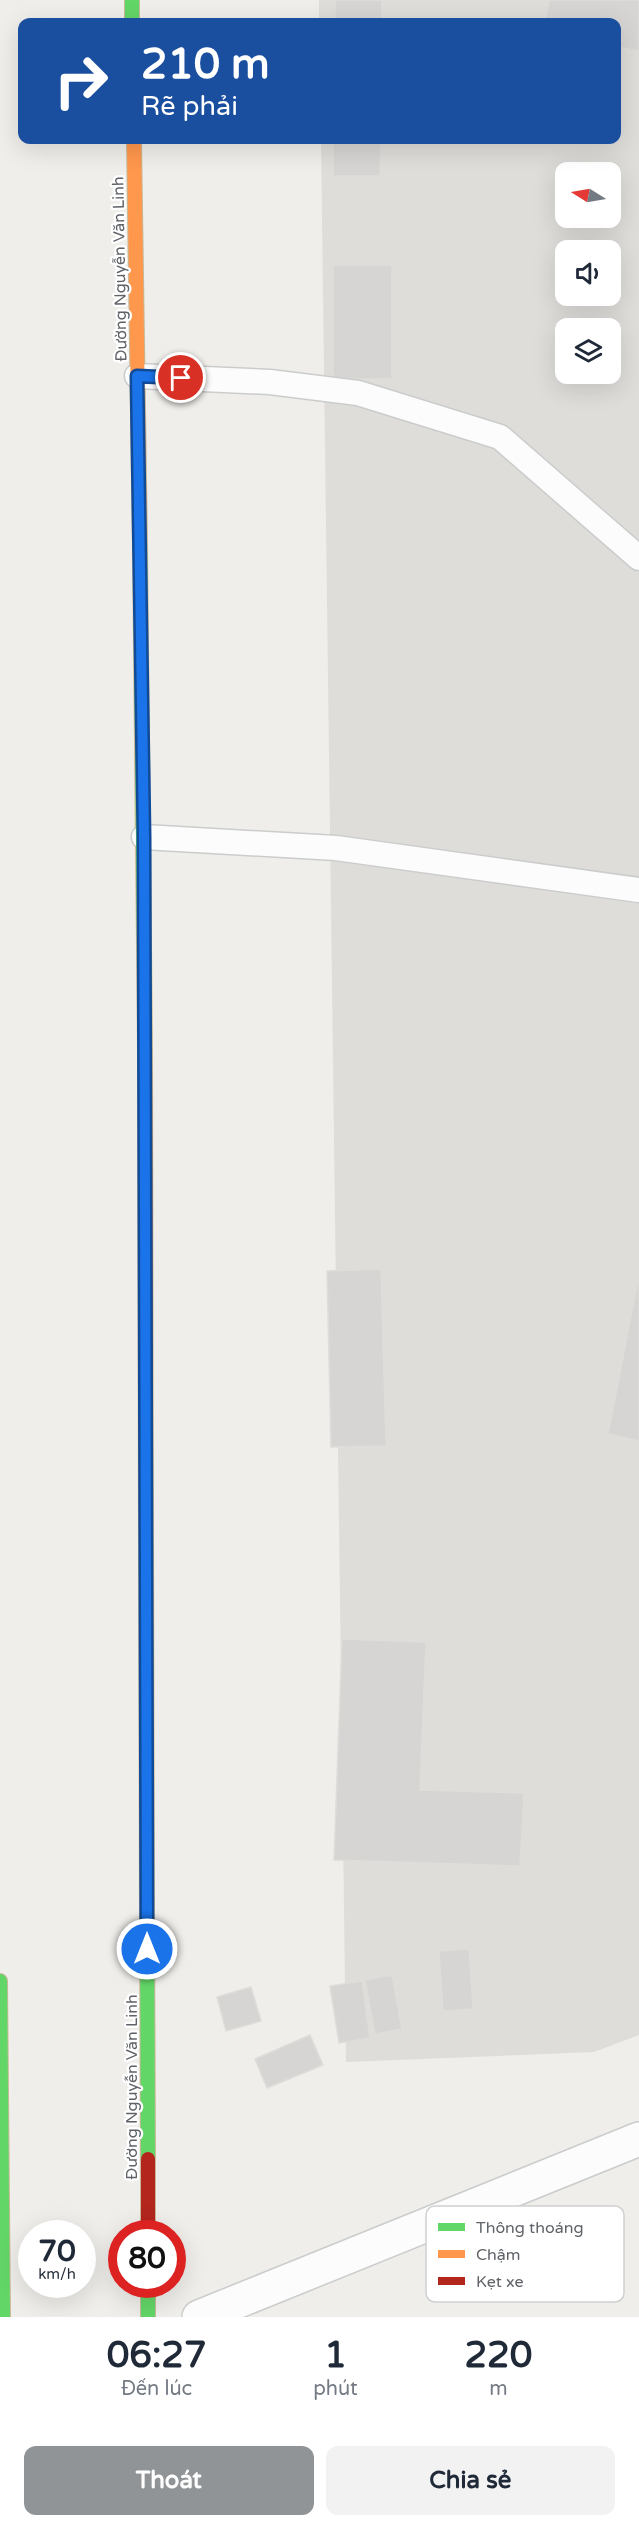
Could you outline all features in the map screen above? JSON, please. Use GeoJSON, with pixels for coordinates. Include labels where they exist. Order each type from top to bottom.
{"type":"FeatureCollection","features":[{"type":"Feature","properties":{"kind":"highway"},"geometry":{"type":"LineString","coordinates":[[132,0],[132,18]]}},
{"type":"Feature","properties":{"kind":"highway","name":"Đường Nguyễn Văn Linh"},"geometry":{"type":"LineString","coordinates":[[134,144],[144,837],[148,2220]]}},
{"type":"Feature","properties":{"kind":"highway"},"geometry":{"type":"LineString","coordinates":[[0,1981],[3,2317]]}},
{"type":"Feature","properties":{"kind":"highway"},"geometry":{"type":"LineString","coordinates":[[148,2298],[148,2317]]}},
{"type":"Feature","properties":{"kind":"street"},"geometry":{"type":"LineString","coordinates":[[473,2206],[639,2139]]}},
{"type":"Feature","properties":{"kind":"street"},"geometry":{"type":"LineString","coordinates":[[199,2317],[426,2225]]}},
{"type":"Feature","properties":{"kind":"lane"},"geometry":{"type":"LineString","coordinates":[[137,376],[270,382],[358,393],[500,437],[639,558]]}},
{"type":"Feature","properties":{"kind":"lane"},"geometry":{"type":"LineString","coordinates":[[144,837],[336,848],[639,890]]}},
{"type":"Feature","properties":{"kind":"shaded area"},"geometry":{"type":"Polygon","coordinates":[[[319,0],[639,0],[639,2035],[594,2052],[346,2062],[321,144],[621,144],[621,18],[319,18],[319,0]]]}},
{"type":"Feature","properties":{"kind":"building"},"geometry":{"type":"Polygon","coordinates":[[[335,0],[382,0],[382,18],[335,18],[335,0]]]}},
{"type":"Feature","properties":{"kind":"building"},"geometry":{"type":"Polygon","coordinates":[[[549,0],[639,0],[639,51],[621,48],[621,18],[546,18],[549,0]]]}},
{"type":"Feature","properties":{"kind":"building"},"geometry":{"type":"Polygon","coordinates":[[[333,144],[381,144],[380,176],[333,176],[333,144]]]}},
{"type":"Feature","properties":{"kind":"building"},"geometry":{"type":"Polygon","coordinates":[[[333,265],[392,265],[392,379],[333,379],[333,265]]]}},
{"type":"Feature","properties":{"kind":"building"},"geometry":{"type":"Polygon","coordinates":[[[381,1269],[386,1446],[331,1447],[327,1271],[381,1269]]]}},
{"type":"Feature","properties":{"kind":"building"},"geometry":{"type":"Polygon","coordinates":[[[639,1275],[639,1441],[608,1434],[639,1275]]]}},
{"type":"Feature","properties":{"kind":"building"},"geometry":{"type":"Polygon","coordinates":[[[342,1639],[426,1642],[420,1790],[524,1793],[520,1866],[334,1860],[342,1639]]]}},
{"type":"Feature","properties":{"kind":"building"},"geometry":{"type":"Polygon","coordinates":[[[469,1949],[473,2009],[443,2011],[439,1951],[469,1949]]]}},
{"type":"Feature","properties":{"kind":"building"},"geometry":{"type":"Polygon","coordinates":[[[392,1975],[402,2029],[375,2034],[365,1980],[392,1975]]]}},
{"type":"Feature","properties":{"kind":"building"},"geometry":{"type":"Polygon","coordinates":[[[362,1981],[370,2038],[339,2043],[330,1986],[362,1981]]]}},
{"type":"Feature","properties":{"kind":"building"},"geometry":{"type":"Polygon","coordinates":[[[251,1987],[261,2021],[226,2031],[217,1997],[251,1987]]]}},
{"type":"Feature","properties":{"kind":"building"},"geometry":{"type":"Polygon","coordinates":[[[310,2035],[323,2065],[267,2088],[255,2059],[310,2035]]]}},
{"type":"Feature","properties":{"kind":"traffic: fast"},"geometry":{"type":"LineString","coordinates":[[132,0],[132,18]]}},
{"type":"Feature","properties":{"kind":"traffic: fast"},"geometry":{"type":"LineString","coordinates":[[140,545],[145,1045]]}},
{"type":"Feature","properties":{"kind":"traffic: fast"},"geometry":{"type":"LineString","coordinates":[[147,1920],[148,2159]]}},
{"type":"Feature","properties":{"kind":"traffic: fast"},"geometry":{"type":"LineString","coordinates":[[0,1981],[3,2317]]}},
{"type":"Feature","properties":{"kind":"traffic: fast"},"geometry":{"type":"LineString","coordinates":[[148,2298],[148,2317]]}},
{"type":"Feature","properties":{"kind":"traffic: slow"},"geometry":{"type":"LineString","coordinates":[[134,144],[140,545]]}},
{"type":"Feature","properties":{"kind":"traffic: slow"},"geometry":{"type":"LineString","coordinates":[[146,1544],[147,1920]]}},
{"type":"Feature","properties":{"kind":"traffic: jam"},"geometry":{"type":"LineString","coordinates":[[145,1045],[146,1544]]}},
{"type":"Feature","properties":{"kind":"traffic: jam"},"geometry":{"type":"LineString","coordinates":[[148,2159],[148,2220]]}},
{"type":"Feature","properties":{"kind":"route"},"geometry":{"type":"LineString","coordinates":[[147,1949],[144,837],[137,376],[181,378]]}}]}
